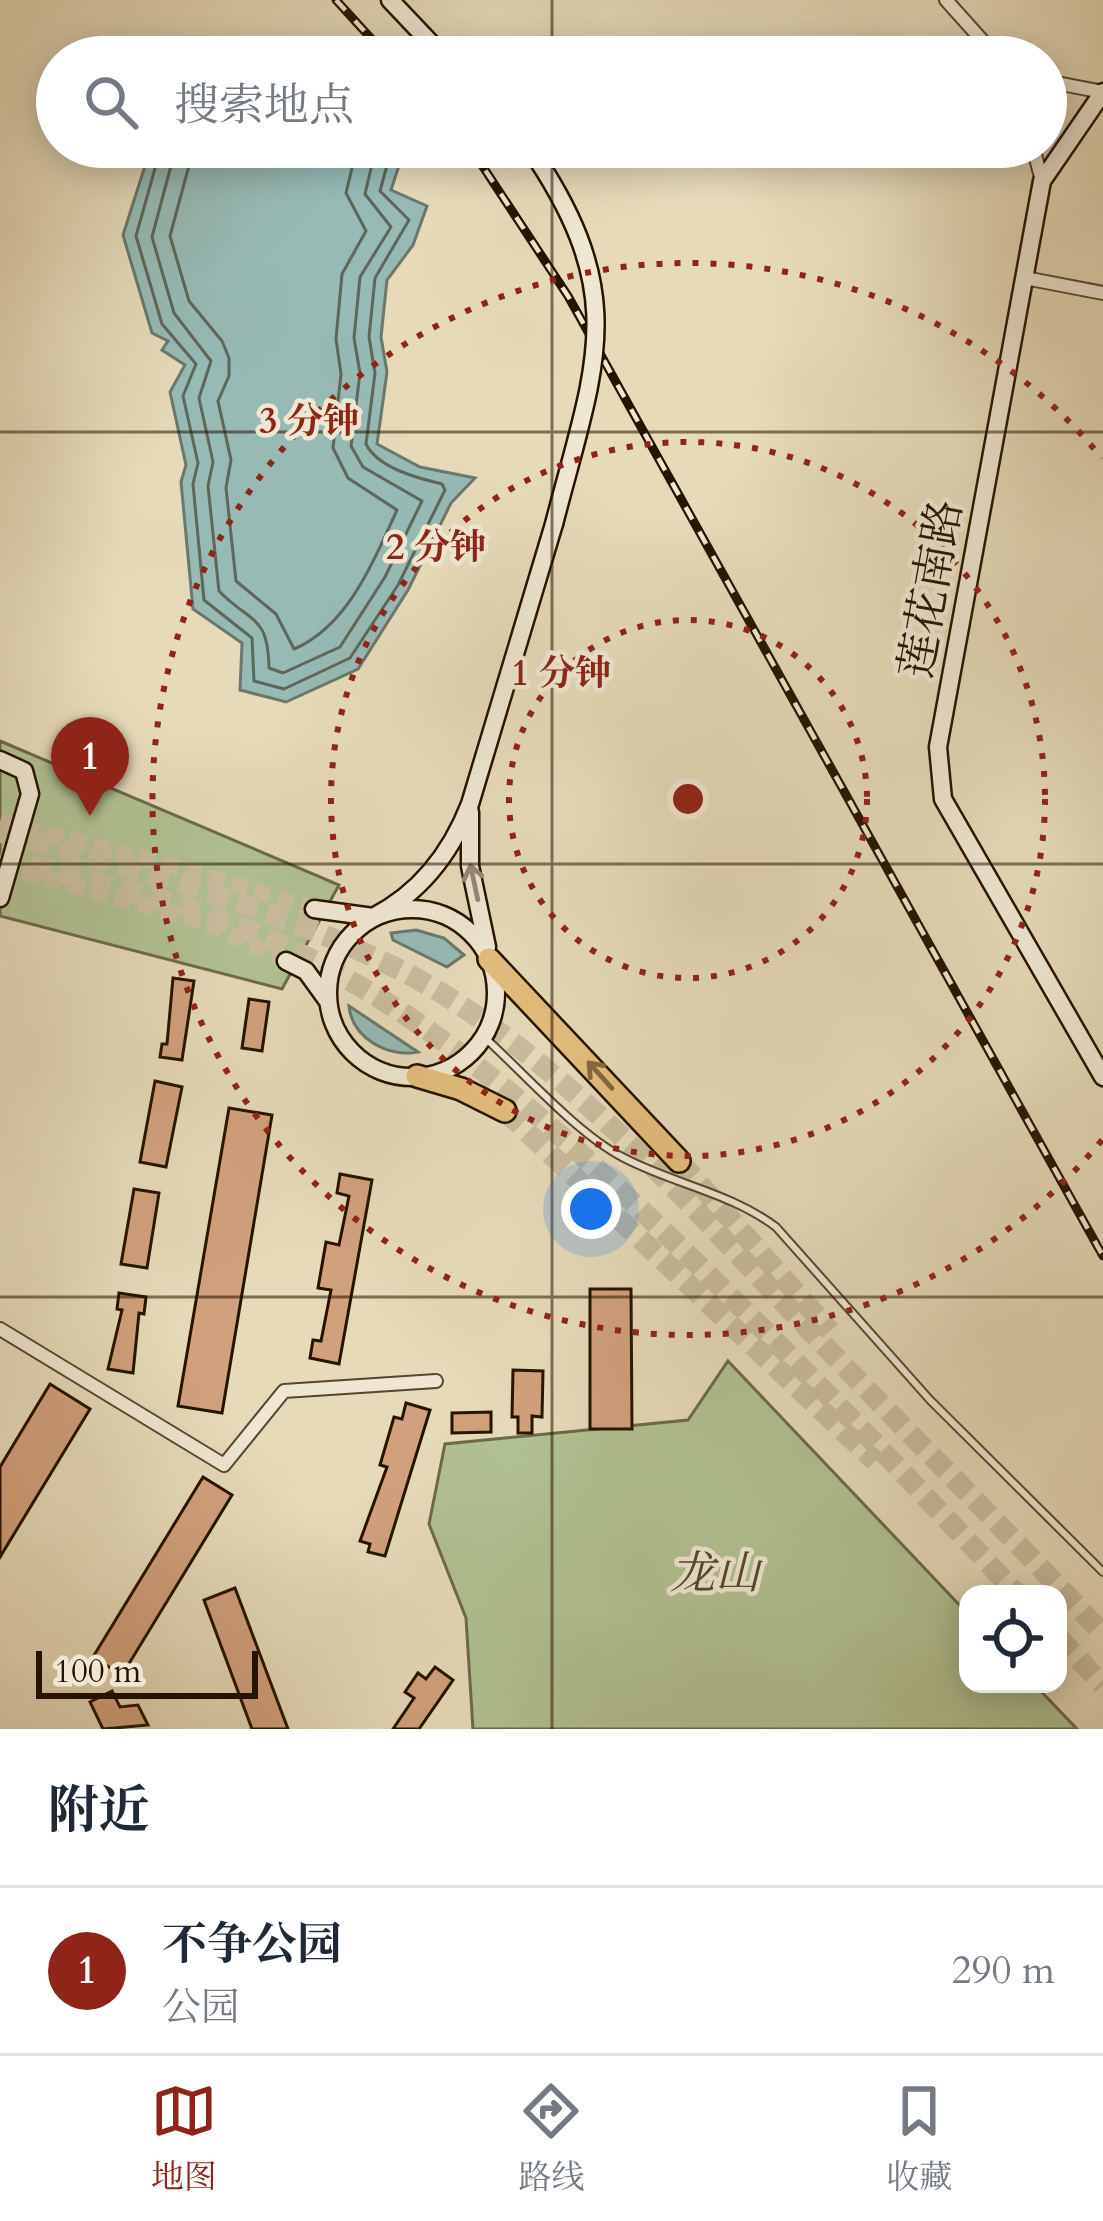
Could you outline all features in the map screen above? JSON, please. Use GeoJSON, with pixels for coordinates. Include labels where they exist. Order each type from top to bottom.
{"type":"FeatureCollection","features":[{"type":"Feature","properties":{"kind":"highway"},"geometry":{"type":"LineString","coordinates":[[489,959],[679,1161]]}},
{"type":"Feature","properties":{"kind":"highway"},"geometry":{"type":"LineString","coordinates":[[417,1076],[461,1089],[505,1111]]}},
{"type":"Feature","properties":{"kind":"street"},"geometry":{"type":"LineString","coordinates":[[390,0],[424,36]]}},
{"type":"Feature","properties":{"kind":"street"},"geometry":{"type":"LineString","coordinates":[[946,0],[978,36]]}},
{"type":"Feature","properties":{"kind":"street"},"geometry":{"type":"LineString","coordinates":[[1067,85],[1103,92]]}},
{"type":"Feature","properties":{"kind":"street","name":"莲花南路"},"geometry":{"type":"LineString","coordinates":[[1067,145],[1103,92]]}},
{"type":"Feature","properties":{"kind":"street"},"geometry":{"type":"LineString","coordinates":[[328,1005],[329,977],[338,951],[373,917],[395,906],[440,861],[470,804],[554,524],[590,385],[599,308],[572,215],[542,168]]}},
{"type":"Feature","properties":{"kind":"street"},"geometry":{"type":"LineString","coordinates":[[1039,168],[1042,181]]}},
{"type":"Feature","properties":{"kind":"street","name":"莲花南路"},"geometry":{"type":"LineString","coordinates":[[1051,168],[1042,181],[938,747],[943,799],[1103,1077]]}},
{"type":"Feature","properties":{"kind":"street"},"geometry":{"type":"LineString","coordinates":[[1024,278],[1103,293]]}},
{"type":"Feature","properties":{"kind":"street"},"geometry":{"type":"LineString","coordinates":[[0,760],[25,771],[30,794],[2,902]]}},
{"type":"Feature","properties":{"kind":"street"},"geometry":{"type":"LineString","coordinates":[[286,961],[306,971],[344,1043],[364,1062],[395,1075],[417,1076],[458,1063],[483,1036],[494,1006],[470,866],[470,804]]}},
{"type":"Feature","properties":{"kind":"street"},"geometry":{"type":"LineString","coordinates":[[314,909],[373,917],[405,908],[449,917],[472,934],[489,959]]}},
{"type":"Feature","properties":{"kind":"street"},"geometry":{"type":"LineString","coordinates":[[0,1329],[224,1465],[284,1390],[436,1382]]}},
{"type":"Feature","properties":{"kind":"lane"},"geometry":{"type":"LineString","coordinates":[[483,1036],[619,1156],[690,1188],[746,1205],[776,1227],[930,1400],[1103,1572]]}},
{"type":"Feature","properties":{"kind":"green space"},"geometry":{"type":"Polygon","coordinates":[[[0,741],[339,885],[282,989],[0,916],[0,741]]]}},
{"type":"Feature","properties":{"kind":"green space","name":"龙山"},"geometry":{"type":"Polygon","coordinates":[[[728,1361],[959,1605],[959,1693],[1043,1693],[1077,1729],[473,1729],[466,1618],[429,1524],[445,1444],[688,1420],[728,1361]]]}},
{"type":"Feature","properties":{"kind":"water"},"geometry":{"type":"Polygon","coordinates":[[[144,168],[398,168],[391,190],[427,206],[413,245],[387,280],[381,337],[387,372],[377,444],[420,467],[475,478],[451,503],[408,590],[358,669],[286,702],[240,690],[242,643],[193,609],[181,482],[186,465],[170,392],[185,365],[162,350],[168,341],[152,333],[123,235],[144,168]]]}},
{"type":"Feature","properties":{"kind":"water"},"geometry":{"type":"Polygon","coordinates":[[[416,930],[444,938],[464,955],[447,967],[393,940],[391,933],[416,930]]]}},
{"type":"Feature","properties":{"kind":"water"},"geometry":{"type":"Polygon","coordinates":[[[349,1006],[418,1052],[395,1052],[373,1043],[357,1028],[349,1006]]]}},
{"type":"Feature","properties":{"kind":"building"},"geometry":{"type":"Polygon","coordinates":[[[173,978],[194,981],[182,1060],[160,1057],[162,1044],[167,1044],[173,978]]]}},
{"type":"Feature","properties":{"kind":"building"},"geometry":{"type":"Polygon","coordinates":[[[249,999],[269,1002],[262,1051],[242,1048],[249,999]]]}},
{"type":"Feature","properties":{"kind":"building"},"geometry":{"type":"Polygon","coordinates":[[[155,1081],[182,1087],[166,1167],[140,1162],[155,1081]]]}},
{"type":"Feature","properties":{"kind":"building"},"geometry":{"type":"Polygon","coordinates":[[[229,1108],[272,1115],[222,1413],[178,1406],[229,1108]]]}},
{"type":"Feature","properties":{"kind":"building"},"geometry":{"type":"Polygon","coordinates":[[[340,1174],[372,1180],[339,1364],[310,1358],[313,1340],[321,1341],[331,1290],[318,1288],[326,1242],[339,1245],[349,1196],[337,1193],[340,1174]]]}},
{"type":"Feature","properties":{"kind":"building"},"geometry":{"type":"Polygon","coordinates":[[[134,1189],[159,1193],[147,1268],[121,1264],[134,1189]]]}},
{"type":"Feature","properties":{"kind":"building"},"geometry":{"type":"Polygon","coordinates":[[[590,1289],[631,1289],[632,1429],[590,1429],[590,1289]]]}},
{"type":"Feature","properties":{"kind":"building"},"geometry":{"type":"Polygon","coordinates":[[[119,1293],[146,1297],[144,1314],[139,1313],[133,1373],[108,1369],[122,1310],[117,1309],[119,1293]]]}},
{"type":"Feature","properties":{"kind":"building"},"geometry":{"type":"Polygon","coordinates":[[[513,1370],[543,1371],[542,1417],[532,1416],[532,1433],[518,1433],[518,1417],[512,1417],[513,1370]]]}},
{"type":"Feature","properties":{"kind":"building"},"geometry":{"type":"Polygon","coordinates":[[[50,1384],[90,1409],[0,1557],[0,1467],[50,1384]]]}},
{"type":"Feature","properties":{"kind":"building"},"geometry":{"type":"Polygon","coordinates":[[[406,1403],[430,1410],[385,1556],[368,1552],[370,1544],[360,1541],[387,1467],[380,1465],[394,1417],[402,1419],[406,1403]]]}},
{"type":"Feature","properties":{"kind":"building"},"geometry":{"type":"Polygon","coordinates":[[[491,1412],[491,1432],[452,1433],[452,1413],[491,1412]]]}},
{"type":"Feature","properties":{"kind":"building"},"geometry":{"type":"Polygon","coordinates":[[[203,1477],[232,1495],[122,1675],[93,1657],[203,1477]]]}},
{"type":"Feature","properties":{"kind":"building"},"geometry":{"type":"Polygon","coordinates":[[[235,1588],[288,1729],[252,1729],[204,1600],[235,1588]]]}},
{"type":"Feature","properties":{"kind":"building"},"geometry":{"type":"Polygon","coordinates":[[[435,1667],[453,1680],[419,1729],[393,1729],[414,1698],[405,1692],[418,1673],[426,1679],[435,1667]]]}},
{"type":"Feature","properties":{"kind":"building"},"geometry":{"type":"Polygon","coordinates":[[[112,1691],[120,1707],[138,1705],[148,1725],[103,1729],[90,1702],[112,1691]]]}},
{"type":"Feature","properties":{"kind":"tunnel"},"geometry":{"type":"LineString","coordinates":[[0,822],[314,909]]}},
{"type":"Feature","properties":{"kind":"tunnel"},"geometry":{"type":"LineString","coordinates":[[0,832],[151,875],[300,925],[396,968],[511,1041],[673,1187],[1103,1634]]}},
{"type":"Feature","properties":{"kind":"tunnel"},"geometry":{"type":"LineString","coordinates":[[0,857],[145,896],[252,932],[343,977],[449,1046],[548,1125],[688,1255],[1008,1585]]}},
{"type":"Feature","properties":{"kind":"tunnel"},"geometry":{"type":"LineString","coordinates":[[0,865],[207,923],[286,961]]}},
{"type":"Feature","properties":{"kind":"tunnel"},"geometry":{"type":"LineString","coordinates":[[505,1111],[875,1461]]}},
{"type":"Feature","properties":{"kind":"tunnel"},"geometry":{"type":"LineString","coordinates":[[679,1161],[830,1331]]}},
{"type":"Feature","properties":{"kind":"tunnel"},"geometry":{"type":"LineString","coordinates":[[1067,1647],[1103,1685]]}},
{"type":"Feature","properties":{"kind":"railway"},"geometry":{"type":"LineString","coordinates":[[336,0],[369,36]]}},
{"type":"Feature","properties":{"kind":"railway"},"geometry":{"type":"LineString","coordinates":[[484,168],[568,296],[1103,1256]]}},
{"type":"Feature","properties":{"kind":"place","name":"不争公园"},"geometry":{"type":"Point","coordinates":[90,816]}}]}
